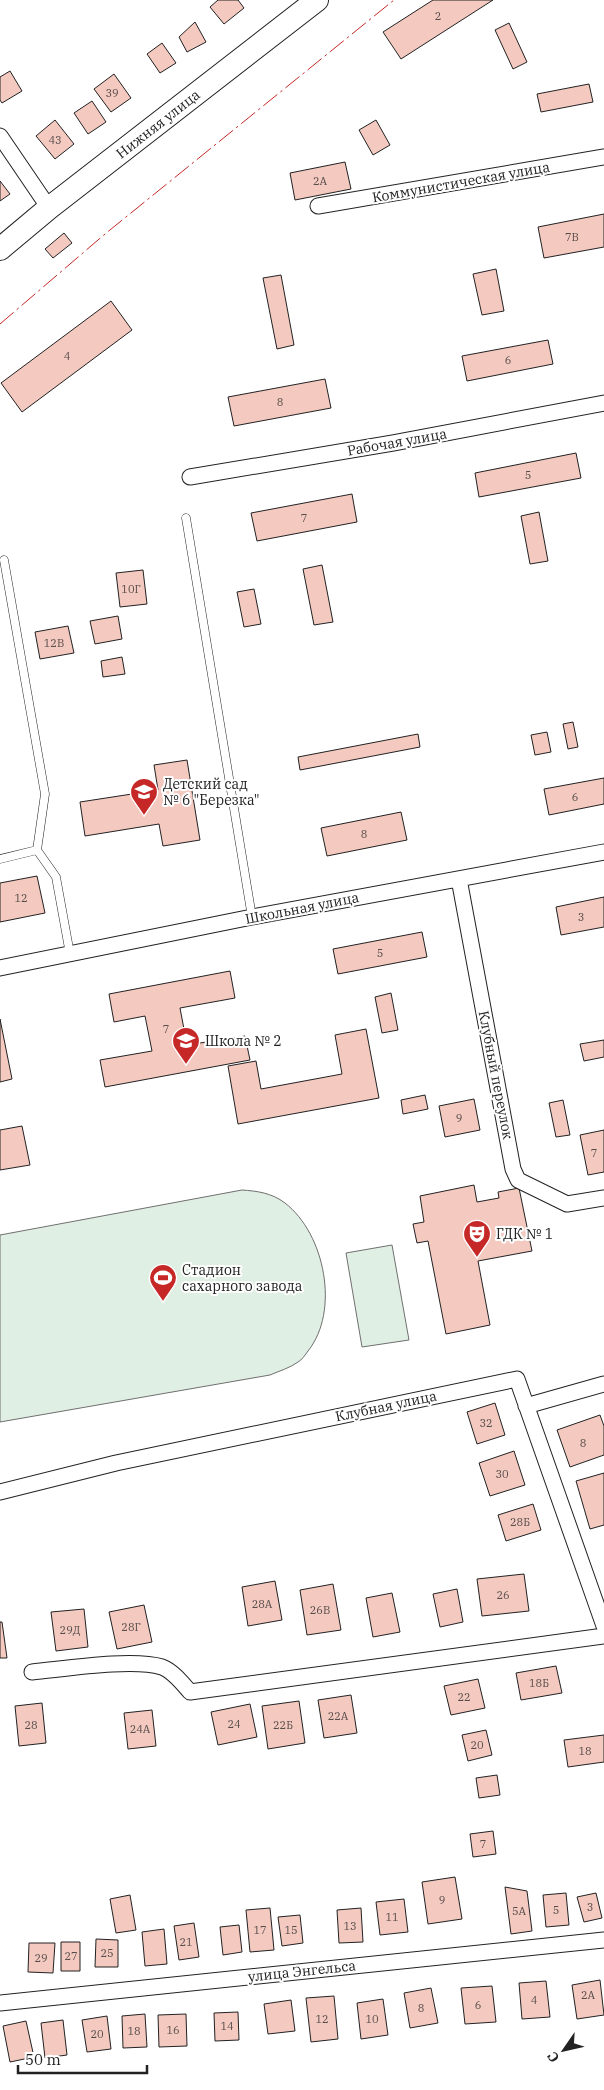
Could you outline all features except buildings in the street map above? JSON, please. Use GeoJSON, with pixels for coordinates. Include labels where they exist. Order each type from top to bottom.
{"type":"FeatureCollection","features":[{"type":"Feature","properties":{"kind":"street","name":"Нижняя улица"},"geometry":{"type":"LineString","coordinates":[[0,249],[49,208],[316,0]]}},
{"type":"Feature","properties":{"kind":"street"},"geometry":{"type":"LineString","coordinates":[[0,136],[49,208]]}},
{"type":"Feature","properties":{"kind":"street","name":"Коммунистическая улица"},"geometry":{"type":"LineString","coordinates":[[318,206],[604,157]]}},
{"type":"Feature","properties":{"kind":"street","name":"Рабочая улица"},"geometry":{"type":"LineString","coordinates":[[190,477],[393,443],[604,403]]}},
{"type":"Feature","properties":{"kind":"street","name":"Школьная улица"},"geometry":{"type":"LineString","coordinates":[[0,968],[252,917],[604,852]]}},
{"type":"Feature","properties":{"kind":"street","name":"Клубный переулок"},"geometry":{"type":"LineString","coordinates":[[459,879],[518,1180],[567,1204],[604,1198]]}},
{"type":"Feature","properties":{"kind":"street","name":"Клубная улица"},"geometry":{"type":"LineString","coordinates":[[0,1492],[116,1462],[517,1379],[604,1626]]}},
{"type":"Feature","properties":{"kind":"street"},"geometry":{"type":"LineString","coordinates":[[526,1406],[604,1384]]}},
{"type":"Feature","properties":{"kind":"street"},"geometry":{"type":"LineString","coordinates":[[32,1672],[111,1665],[146,1665],[163,1668],[176,1677],[190,1692],[604,1636]]}},
{"type":"Feature","properties":{"kind":"street","name":"улица Энгельса"},"geometry":{"type":"LineString","coordinates":[[0,2003],[604,1940]]}},
{"type":"Feature","properties":{"kind":"lane"},"geometry":{"type":"LineString","coordinates":[[186,518],[252,917]]}},
{"type":"Feature","properties":{"kind":"lane"},"geometry":{"type":"LineString","coordinates":[[4,560],[45,794],[37,850],[56,877],[70,954]]}},
{"type":"Feature","properties":{"kind":"lane"},"geometry":{"type":"LineString","coordinates":[[0,859],[37,850]]}},
{"type":"Feature","properties":{"kind":"green space","name":"Стадион сахарного завода"},"geometry":{"type":"Polygon","coordinates":[[[242,1190],[264,1193],[285,1203],[299,1217],[310,1234],[318,1253],[324,1274],[324,1315],[318,1334],[301,1360],[270,1375],[0,1422],[0,1235],[242,1190]]]}},
{"type":"Feature","properties":{"kind":"green space"},"geometry":{"type":"Polygon","coordinates":[[[392,1245],[409,1340],[362,1347],[346,1253],[392,1245]]]}},
{"type":"Feature","properties":{"kind":"power"},"geometry":{"type":"LineString","coordinates":[[0,324],[105,234],[394,0]]}},
{"type":"Feature","properties":{"kind":"place","name":"Детский сад № 6 \"Березка\""},"geometry":{"type":"Point","coordinates":[144,816]}},
{"type":"Feature","properties":{"kind":"place","name":"Школа № 2"},"geometry":{"type":"Point","coordinates":[186,1065]}},
{"type":"Feature","properties":{"kind":"place","name":"ГДК № 1"},"geometry":{"type":"Point","coordinates":[477,1258]}},
{"type":"Feature","properties":{"kind":"place","name":"Стадион сахарного завода"},"geometry":{"type":"Point","coordinates":[163,1302]}}]}
